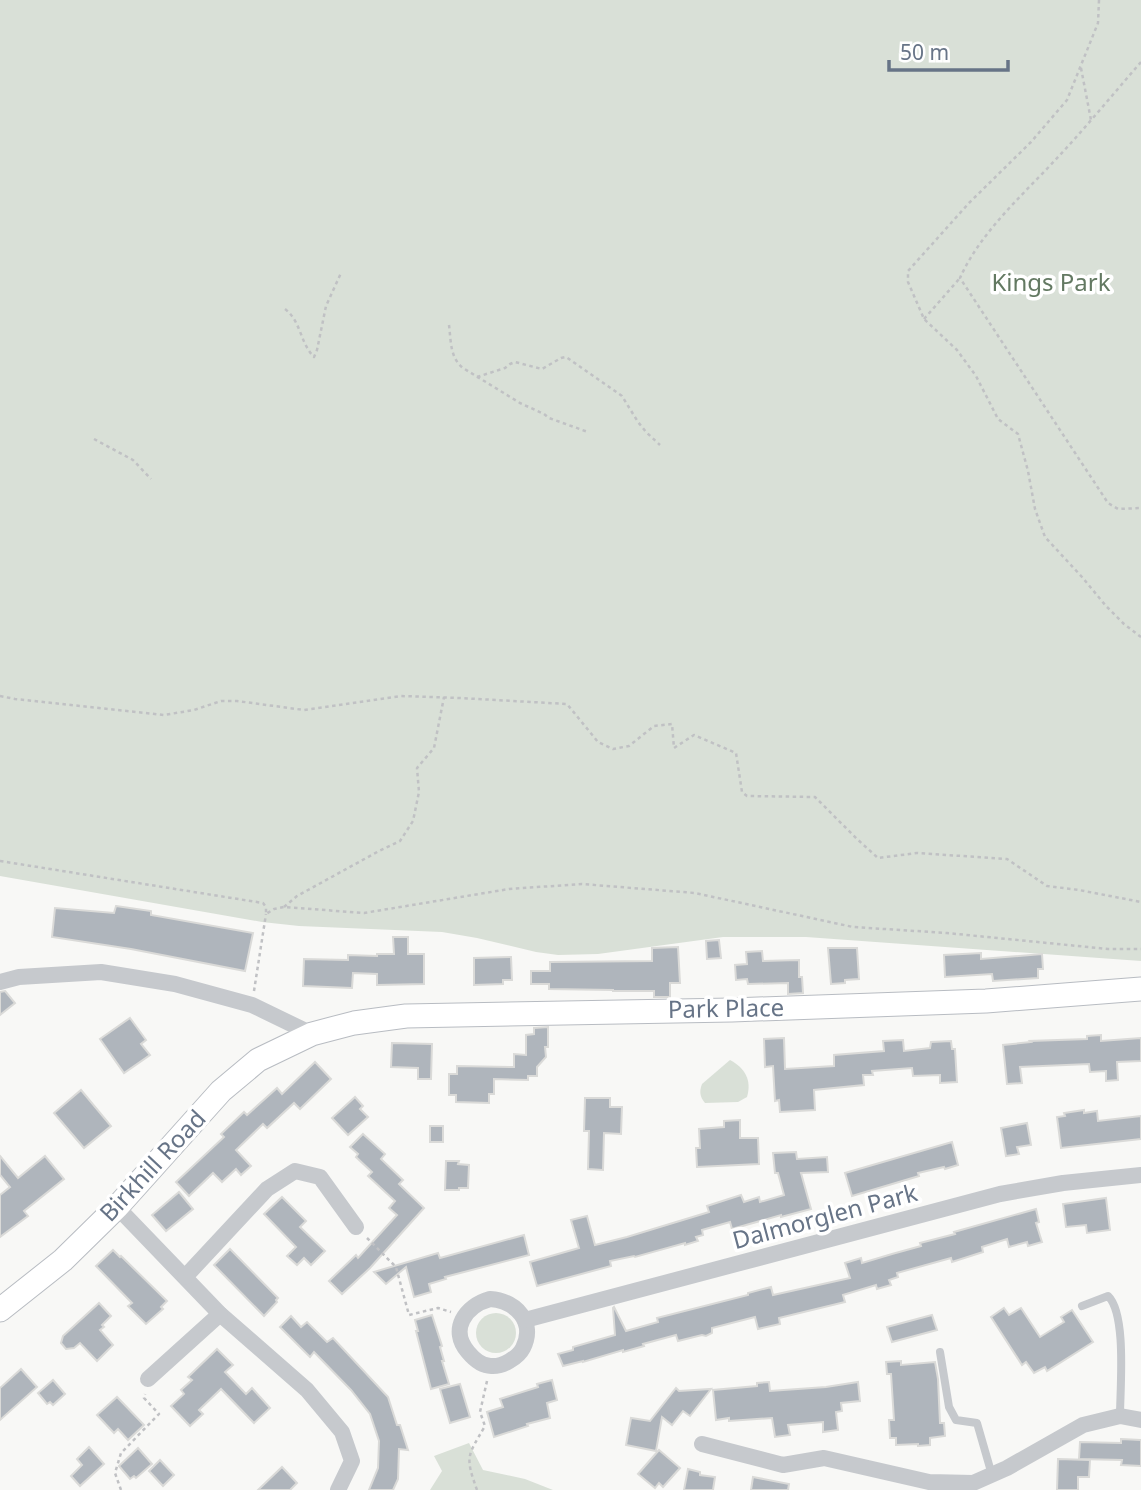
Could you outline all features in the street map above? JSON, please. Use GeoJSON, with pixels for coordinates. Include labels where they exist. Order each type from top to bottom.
{"type":"FeatureCollection","features":[{"type":"Feature","properties":{"kind":"street"},"geometry":{"type":"LineString","coordinates":[[0,982],[19,977],[101,972],[175,984],[252,1005],[312,1034]]}},
{"type":"Feature","properties":{"kind":"street","name":"Park Place"},"geometry":{"type":"LineString","coordinates":[[312,1034],[354,1023],[406,1016],[732,1010],[973,1001],[1141,989]]}},
{"type":"Feature","properties":{"kind":"street","name":"Birkhill Road"},"geometry":{"type":"LineString","coordinates":[[0,1310],[63,1260],[117,1207],[222,1091],[258,1060],[312,1034]]}},
{"type":"Feature","properties":{"kind":"street"},"geometry":{"type":"LineString","coordinates":[[185,1278],[267,1189],[295,1171],[320,1177],[356,1227]]}},
{"type":"Feature","properties":{"kind":"street","name":"Dalmorglen Park"},"geometry":{"type":"LineString","coordinates":[[525,1320],[1000,1194],[1063,1183],[1141,1175]]}},
{"type":"Feature","properties":{"kind":"street"},"geometry":{"type":"LineString","coordinates":[[117,1207],[220,1314],[307,1390],[342,1432],[352,1461],[338,1490]]}},
{"type":"Feature","properties":{"kind":"street"},"geometry":{"type":"LineString","coordinates":[[502,1300],[515,1307],[525,1320],[526,1337],[523,1348],[507,1362],[490,1367],[473,1359],[463,1347],[460,1337],[464,1317],[469,1309],[479,1302],[502,1300]]}},
{"type":"Feature","properties":{"kind":"street"},"geometry":{"type":"LineString","coordinates":[[148,1379],[220,1314]]}},
{"type":"Feature","properties":{"kind":"street"},"geometry":{"type":"LineString","coordinates":[[702,1444],[783,1465],[824,1458],[929,1482],[972,1483],[1007,1468],[1083,1425],[1120,1416],[1141,1420]]}},
{"type":"Feature","properties":{"kind":"lane"},"geometry":{"type":"LineString","coordinates":[[1082,1307],[1108,1296],[1113,1302],[1121,1339],[1120,1416]]}},
{"type":"Feature","properties":{"kind":"lane"},"geometry":{"type":"LineString","coordinates":[[940,1352],[949,1407],[956,1420],[977,1423],[992,1475]]}},
{"type":"Feature","properties":{"kind":"path"},"geometry":{"type":"LineString","coordinates":[[1099,0],[1098,23],[1067,100],[1031,142],[969,203],[908,271],[908,282],[924,319],[957,350],[976,376],[998,419],[1018,435],[1035,509],[1045,537],[1106,606],[1141,637]]}},
{"type":"Feature","properties":{"kind":"path"},"geometry":{"type":"LineString","coordinates":[[924,319],[960,278],[982,239],[1141,62]]}},
{"type":"Feature","properties":{"kind":"path"},"geometry":{"type":"LineString","coordinates":[[1081,66],[1091,120]]}},
{"type":"Feature","properties":{"kind":"path"},"geometry":{"type":"LineString","coordinates":[[285,309],[291,313],[308,352],[314,357],[326,306],[341,273]]}},
{"type":"Feature","properties":{"kind":"path"},"geometry":{"type":"LineString","coordinates":[[960,278],[1108,503],[1118,509],[1141,508]]}},
{"type":"Feature","properties":{"kind":"path"},"geometry":{"type":"LineString","coordinates":[[449,325],[456,363],[520,403],[549,418],[588,432]]}},
{"type":"Feature","properties":{"kind":"path"},"geometry":{"type":"LineString","coordinates":[[477,377],[515,362],[542,369],[566,357],[622,396],[638,422],[660,445]]}},
{"type":"Feature","properties":{"kind":"path"},"geometry":{"type":"LineString","coordinates":[[94,439],[133,460],[151,479]]}},
{"type":"Feature","properties":{"kind":"path"},"geometry":{"type":"LineString","coordinates":[[0,696],[164,715],[194,710],[221,701],[304,709],[401,696],[567,704],[598,742],[613,749],[629,746],[654,726],[672,724],[674,748],[694,735],[736,753],[742,792],[747,796],[815,797],[878,858],[917,853],[1007,859],[1047,886],[1141,902]]}},
{"type":"Feature","properties":{"kind":"path"},"geometry":{"type":"LineString","coordinates":[[266,914],[400,841],[414,821],[419,792],[417,768],[434,748],[444,697]]}},
{"type":"Feature","properties":{"kind":"path"},"geometry":{"type":"LineString","coordinates":[[0,861],[263,903],[266,914],[252,1005]]}},
{"type":"Feature","properties":{"kind":"path"},"geometry":{"type":"LineString","coordinates":[[284,906],[364,913],[509,889],[582,884],[695,893],[853,927],[947,933],[1108,949],[1141,948]]}},
{"type":"Feature","properties":{"kind":"path"},"geometry":{"type":"LineString","coordinates":[[356,1227],[396,1267],[409,1315],[438,1308],[464,1317]]}},
{"type":"Feature","properties":{"kind":"path"},"geometry":{"type":"LineString","coordinates":[[477,1490],[469,1467],[469,1454],[485,1426],[480,1412],[490,1367]]}},
{"type":"Feature","properties":{"kind":"path"},"geometry":{"type":"LineString","coordinates":[[121,1490],[115,1473],[121,1453],[159,1414],[144,1398],[148,1379]]}},
{"type":"Feature","properties":{"kind":"green space","name":"Kings Park"},"geometry":{"type":"Polygon","coordinates":[[[0,0],[1141,0],[1141,961],[806,937],[723,937],[598,954],[558,955],[442,932],[262,922],[0,876],[0,0]]]}},
{"type":"Feature","properties":{"kind":"green space"},"geometry":{"type":"Polygon","coordinates":[[[730,1060],[746,1075],[749,1085],[747,1097],[738,1102],[705,1103],[700,1094],[702,1084],[730,1060]]]}},
{"type":"Feature","properties":{"kind":"green space"},"geometry":{"type":"Polygon","coordinates":[[[496,1313],[510,1319],[516,1333],[510,1347],[496,1353],[482,1347],[476,1333],[482,1319],[496,1313]]]}},
{"type":"Feature","properties":{"kind":"green space"},"geometry":{"type":"Polygon","coordinates":[[[469,1443],[483,1470],[525,1479],[553,1490],[430,1490],[442,1471],[434,1456],[469,1443]]]}},
{"type":"Feature","properties":{"kind":"building"},"geometry":{"type":"Polygon","coordinates":[[[116,906],[253,933],[245,971],[52,937],[55,908],[114,913],[116,906]]]}},
{"type":"Feature","properties":{"kind":"building"},"geometry":{"type":"Polygon","coordinates":[[[393,937],[408,937],[408,954],[424,954],[424,984],[377,985],[377,974],[353,973],[352,988],[303,986],[304,959],[348,960],[348,955],[394,954],[393,937]]]}},
{"type":"Feature","properties":{"kind":"building"},"geometry":{"type":"Polygon","coordinates":[[[719,940],[721,958],[707,959],[706,941],[719,940]]]}},
{"type":"Feature","properties":{"kind":"building"},"geometry":{"type":"Polygon","coordinates":[[[678,947],[680,983],[670,983],[670,997],[654,997],[654,991],[549,989],[549,984],[531,984],[531,971],[550,971],[550,962],[652,961],[652,948],[678,947]]]}},
{"type":"Feature","properties":{"kind":"building"},"geometry":{"type":"Polygon","coordinates":[[[828,948],[857,948],[859,979],[831,984],[828,948]]]}},
{"type":"Feature","properties":{"kind":"building"},"geometry":{"type":"Polygon","coordinates":[[[762,951],[763,961],[799,960],[803,993],[788,994],[788,983],[748,984],[747,979],[736,980],[735,965],[747,964],[746,952],[762,951]]]}},
{"type":"Feature","properties":{"kind":"building"},"geometry":{"type":"Polygon","coordinates":[[[981,953],[981,959],[1042,954],[1043,969],[1038,969],[1038,978],[993,981],[992,974],[945,977],[944,955],[981,953]]]}},
{"type":"Feature","properties":{"kind":"building"},"geometry":{"type":"Polygon","coordinates":[[[511,957],[512,980],[503,980],[503,984],[474,985],[474,958],[511,957]]]}},
{"type":"Feature","properties":{"kind":"building"},"geometry":{"type":"Polygon","coordinates":[[[5,991],[15,1003],[0,1015],[0,992],[5,991]]]}},
{"type":"Feature","properties":{"kind":"building"},"geometry":{"type":"Polygon","coordinates":[[[130,1018],[146,1040],[141,1044],[150,1055],[124,1073],[100,1039],[130,1018]]]}},
{"type":"Feature","properties":{"kind":"building"},"geometry":{"type":"Polygon","coordinates":[[[548,1027],[546,1057],[537,1067],[537,1076],[528,1076],[528,1080],[494,1079],[494,1094],[489,1094],[489,1103],[456,1102],[456,1095],[449,1095],[449,1074],[457,1074],[457,1066],[514,1067],[514,1054],[526,1055],[526,1035],[534,1034],[534,1028],[548,1027]]]}},
{"type":"Feature","properties":{"kind":"building"},"geometry":{"type":"Polygon","coordinates":[[[1101,1035],[1101,1041],[1141,1038],[1141,1061],[1117,1062],[1118,1080],[1106,1081],[1106,1071],[1090,1072],[1089,1064],[1020,1067],[1022,1083],[1007,1084],[1003,1045],[1087,1039],[1087,1036],[1101,1035]]]}},
{"type":"Feature","properties":{"kind":"building"},"geometry":{"type":"Polygon","coordinates":[[[784,1038],[785,1069],[834,1066],[834,1055],[884,1051],[883,1041],[903,1040],[904,1051],[930,1048],[931,1042],[951,1041],[952,1049],[955,1049],[957,1082],[940,1083],[940,1075],[913,1076],[912,1068],[872,1071],[873,1075],[863,1075],[864,1085],[814,1090],[815,1110],[780,1112],[779,1100],[775,1101],[773,1066],[765,1067],[764,1039],[784,1038]]]}},
{"type":"Feature","properties":{"kind":"building"},"geometry":{"type":"Polygon","coordinates":[[[392,1043],[432,1044],[431,1079],[418,1079],[418,1068],[391,1067],[392,1043]]]}},
{"type":"Feature","properties":{"kind":"building"},"geometry":{"type":"Polygon","coordinates":[[[315,1062],[331,1079],[300,1109],[294,1103],[267,1128],[263,1124],[236,1150],[251,1166],[241,1175],[236,1169],[222,1182],[213,1173],[189,1196],[176,1182],[224,1137],[221,1134],[244,1112],[247,1115],[277,1088],[282,1094],[315,1062]]]}},
{"type":"Feature","properties":{"kind":"building"},"geometry":{"type":"Polygon","coordinates":[[[81,1090],[111,1126],[84,1148],[54,1113],[81,1090]]]}},
{"type":"Feature","properties":{"kind":"building"},"geometry":{"type":"Polygon","coordinates":[[[355,1097],[363,1106],[360,1109],[368,1117],[348,1135],[332,1118],[355,1097]]]}},
{"type":"Feature","properties":{"kind":"building"},"geometry":{"type":"Polygon","coordinates":[[[585,1098],[610,1098],[610,1107],[622,1107],[621,1134],[604,1133],[603,1170],[588,1169],[589,1131],[584,1131],[585,1098]]]}},
{"type":"Feature","properties":{"kind":"building"},"geometry":{"type":"Polygon","coordinates":[[[1084,1110],[1084,1113],[1097,1111],[1098,1121],[1141,1116],[1141,1139],[1061,1148],[1057,1117],[1065,1116],[1064,1113],[1084,1110]]]}},
{"type":"Feature","properties":{"kind":"building"},"geometry":{"type":"Polygon","coordinates":[[[740,1120],[740,1138],[758,1138],[759,1164],[697,1167],[699,1129],[724,1127],[724,1121],[740,1120]]]}},
{"type":"Feature","properties":{"kind":"building"},"geometry":{"type":"Polygon","coordinates":[[[1027,1123],[1031,1145],[1017,1147],[1019,1154],[1006,1156],[1001,1128],[1027,1123]]]}},
{"type":"Feature","properties":{"kind":"building"},"geometry":{"type":"Polygon","coordinates":[[[430,1126],[443,1126],[443,1142],[430,1142],[430,1126]]]}},
{"type":"Feature","properties":{"kind":"building"},"geometry":{"type":"Polygon","coordinates":[[[363,1134],[385,1154],[381,1159],[403,1180],[399,1184],[424,1208],[370,1268],[342,1294],[329,1281],[356,1255],[358,1258],[397,1215],[389,1208],[395,1201],[368,1176],[372,1172],[356,1157],[358,1154],[350,1147],[363,1134]]]}},
{"type":"Feature","properties":{"kind":"building"},"geometry":{"type":"Polygon","coordinates":[[[952,1142],[958,1165],[918,1173],[919,1176],[852,1196],[845,1173],[952,1142]]]}},
{"type":"Feature","properties":{"kind":"building"},"geometry":{"type":"Polygon","coordinates":[[[796,1152],[797,1159],[827,1157],[828,1172],[801,1173],[811,1209],[732,1229],[730,1222],[702,1230],[703,1235],[696,1237],[698,1241],[610,1261],[611,1266],[537,1286],[530,1262],[579,1248],[571,1220],[587,1216],[595,1245],[709,1212],[707,1206],[741,1195],[744,1202],[759,1197],[760,1202],[784,1195],[778,1173],[775,1173],[773,1153],[796,1152]]]}},
{"type":"Feature","properties":{"kind":"building"},"geometry":{"type":"Polygon","coordinates":[[[0,1156],[18,1178],[45,1156],[64,1179],[24,1211],[28,1216],[0,1237],[0,1195],[10,1187],[0,1175],[0,1156]]]}},
{"type":"Feature","properties":{"kind":"building"},"geometry":{"type":"Polygon","coordinates":[[[446,1161],[459,1161],[458,1164],[469,1165],[468,1188],[445,1190],[446,1161]]]}},
{"type":"Feature","properties":{"kind":"building"},"geometry":{"type":"Polygon","coordinates":[[[179,1192],[193,1209],[166,1231],[152,1215],[179,1192]]]}},
{"type":"Feature","properties":{"kind":"building"},"geometry":{"type":"Polygon","coordinates":[[[282,1197],[306,1221],[300,1227],[325,1251],[311,1265],[304,1258],[297,1265],[287,1256],[296,1247],[264,1214],[282,1197]]]}},
{"type":"Feature","properties":{"kind":"building"},"geometry":{"type":"Polygon","coordinates":[[[1106,1198],[1110,1230],[1087,1233],[1086,1225],[1066,1227],[1063,1204],[1106,1198]]]}},
{"type":"Feature","properties":{"kind":"building"},"geometry":{"type":"Polygon","coordinates":[[[1036,1209],[1039,1222],[1036,1223],[1042,1242],[1028,1246],[1027,1242],[1009,1247],[1007,1239],[982,1247],[983,1252],[952,1262],[951,1258],[897,1273],[898,1277],[889,1280],[891,1285],[877,1289],[876,1285],[843,1295],[845,1302],[779,1318],[780,1324],[758,1329],[755,1317],[712,1328],[712,1333],[706,1336],[678,1341],[676,1335],[623,1352],[563,1366],[558,1354],[615,1335],[614,1307],[626,1331],[658,1322],[657,1318],[771,1287],[773,1295],[850,1278],[845,1263],[861,1258],[862,1263],[921,1246],[920,1243],[955,1234],[954,1232],[1036,1209]]]}},
{"type":"Feature","properties":{"kind":"building"},"geometry":{"type":"Polygon","coordinates":[[[524,1235],[529,1255],[445,1277],[446,1279],[429,1284],[431,1292],[414,1297],[406,1267],[386,1284],[374,1272],[438,1253],[440,1258],[524,1235]]]}},
{"type":"Feature","properties":{"kind":"building"},"geometry":{"type":"Polygon","coordinates":[[[230,1249],[278,1298],[264,1316],[214,1265],[230,1249]]]}},
{"type":"Feature","properties":{"kind":"building"},"geometry":{"type":"Polygon","coordinates":[[[113,1250],[167,1301],[161,1307],[163,1309],[146,1324],[128,1306],[132,1303],[96,1266],[113,1250]]]}},
{"type":"Feature","properties":{"kind":"building"},"geometry":{"type":"Polygon","coordinates":[[[99,1303],[111,1316],[100,1330],[113,1345],[97,1361],[80,1343],[74,1348],[66,1349],[61,1343],[63,1336],[99,1303]]]}},
{"type":"Feature","properties":{"kind":"building"},"geometry":{"type":"Polygon","coordinates":[[[1004,1308],[1009,1315],[1021,1308],[1040,1337],[1064,1322],[1061,1317],[1072,1310],[1093,1342],[1047,1371],[1045,1367],[1034,1373],[1026,1362],[1022,1365],[991,1317],[1004,1308]]]}},
{"type":"Feature","properties":{"kind":"building"},"geometry":{"type":"Polygon","coordinates":[[[432,1315],[442,1346],[442,1361],[449,1384],[431,1389],[415,1320],[432,1315]]]}},
{"type":"Feature","properties":{"kind":"building"},"geometry":{"type":"Polygon","coordinates":[[[932,1315],[937,1330],[892,1342],[887,1327],[932,1315]]]}},
{"type":"Feature","properties":{"kind":"building"},"geometry":{"type":"Polygon","coordinates":[[[291,1316],[301,1327],[307,1322],[327,1342],[333,1338],[388,1397],[408,1450],[399,1449],[398,1479],[393,1490],[369,1490],[378,1468],[379,1441],[370,1414],[314,1352],[310,1357],[280,1327],[291,1316]]]}},
{"type":"Feature","properties":{"kind":"building"},"geometry":{"type":"Polygon","coordinates":[[[217,1349],[233,1365],[225,1372],[246,1394],[252,1388],[270,1408],[254,1423],[221,1389],[199,1410],[203,1414],[190,1426],[171,1406],[184,1394],[181,1390],[192,1380],[188,1377],[217,1349]]]}},
{"type":"Feature","properties":{"kind":"building"},"geometry":{"type":"Polygon","coordinates":[[[901,1361],[901,1365],[935,1362],[940,1423],[944,1423],[945,1436],[930,1438],[930,1445],[896,1445],[896,1438],[890,1438],[889,1420],[894,1420],[891,1374],[887,1374],[886,1362],[901,1361]]]}},
{"type":"Feature","properties":{"kind":"building"},"geometry":{"type":"Polygon","coordinates":[[[21,1369],[37,1387],[0,1420],[0,1388],[21,1369]]]}},
{"type":"Feature","properties":{"kind":"building"},"geometry":{"type":"Polygon","coordinates":[[[53,1380],[65,1394],[53,1405],[50,1402],[47,1404],[38,1393],[53,1380]]]}},
{"type":"Feature","properties":{"kind":"building"},"geometry":{"type":"Polygon","coordinates":[[[552,1380],[557,1400],[547,1403],[550,1418],[494,1437],[487,1412],[503,1407],[500,1399],[552,1380]]]}},
{"type":"Feature","properties":{"kind":"building"},"geometry":{"type":"Polygon","coordinates":[[[769,1382],[770,1391],[858,1382],[860,1401],[841,1403],[842,1411],[836,1412],[838,1430],[823,1432],[823,1422],[788,1425],[790,1435],[775,1437],[772,1418],[716,1420],[713,1390],[757,1386],[757,1383],[769,1382]]]}},
{"type":"Feature","properties":{"kind":"building"},"geometry":{"type":"Polygon","coordinates":[[[460,1384],[470,1417],[450,1423],[440,1389],[460,1384]]]}},
{"type":"Feature","properties":{"kind":"building"},"geometry":{"type":"Polygon","coordinates":[[[676,1388],[679,1391],[711,1389],[690,1416],[683,1411],[672,1425],[662,1417],[656,1451],[626,1445],[631,1418],[650,1421],[676,1388]]]}},
{"type":"Feature","properties":{"kind":"building"},"geometry":{"type":"Polygon","coordinates":[[[117,1397],[144,1425],[128,1440],[118,1429],[114,1433],[97,1415],[117,1397]]]}},
{"type":"Feature","properties":{"kind":"building"},"geometry":{"type":"Polygon","coordinates":[[[1121,1439],[1141,1440],[1141,1466],[1121,1465],[1122,1460],[1079,1459],[1080,1442],[1121,1443],[1121,1439]]]}},
{"type":"Feature","properties":{"kind":"building"},"geometry":{"type":"Polygon","coordinates":[[[89,1447],[104,1464],[80,1486],[71,1476],[82,1465],[77,1459],[89,1447]]]}},
{"type":"Feature","properties":{"kind":"building"},"geometry":{"type":"Polygon","coordinates":[[[138,1448],[152,1464],[136,1478],[134,1476],[130,1479],[119,1466],[138,1448]]]}},
{"type":"Feature","properties":{"kind":"building"},"geometry":{"type":"Polygon","coordinates":[[[659,1450],[680,1468],[663,1487],[659,1483],[655,1488],[638,1474],[659,1450]]]}},
{"type":"Feature","properties":{"kind":"building"},"geometry":{"type":"Polygon","coordinates":[[[1058,1459],[1090,1460],[1089,1477],[1078,1477],[1078,1490],[1057,1490],[1058,1459]]]}},
{"type":"Feature","properties":{"kind":"building"},"geometry":{"type":"Polygon","coordinates":[[[160,1460],[174,1475],[163,1486],[149,1471],[160,1460]]]}},
{"type":"Feature","properties":{"kind":"building"},"geometry":{"type":"Polygon","coordinates":[[[282,1467],[297,1483],[290,1490],[258,1490],[282,1467]]]}},
{"type":"Feature","properties":{"kind":"building"},"geometry":{"type":"Polygon","coordinates":[[[688,1469],[700,1472],[700,1475],[715,1477],[713,1490],[684,1490],[688,1469]]]}},
{"type":"Feature","properties":{"kind":"building"},"geometry":{"type":"Polygon","coordinates":[[[753,1477],[789,1484],[788,1490],[751,1490],[753,1477]]]}}]}
